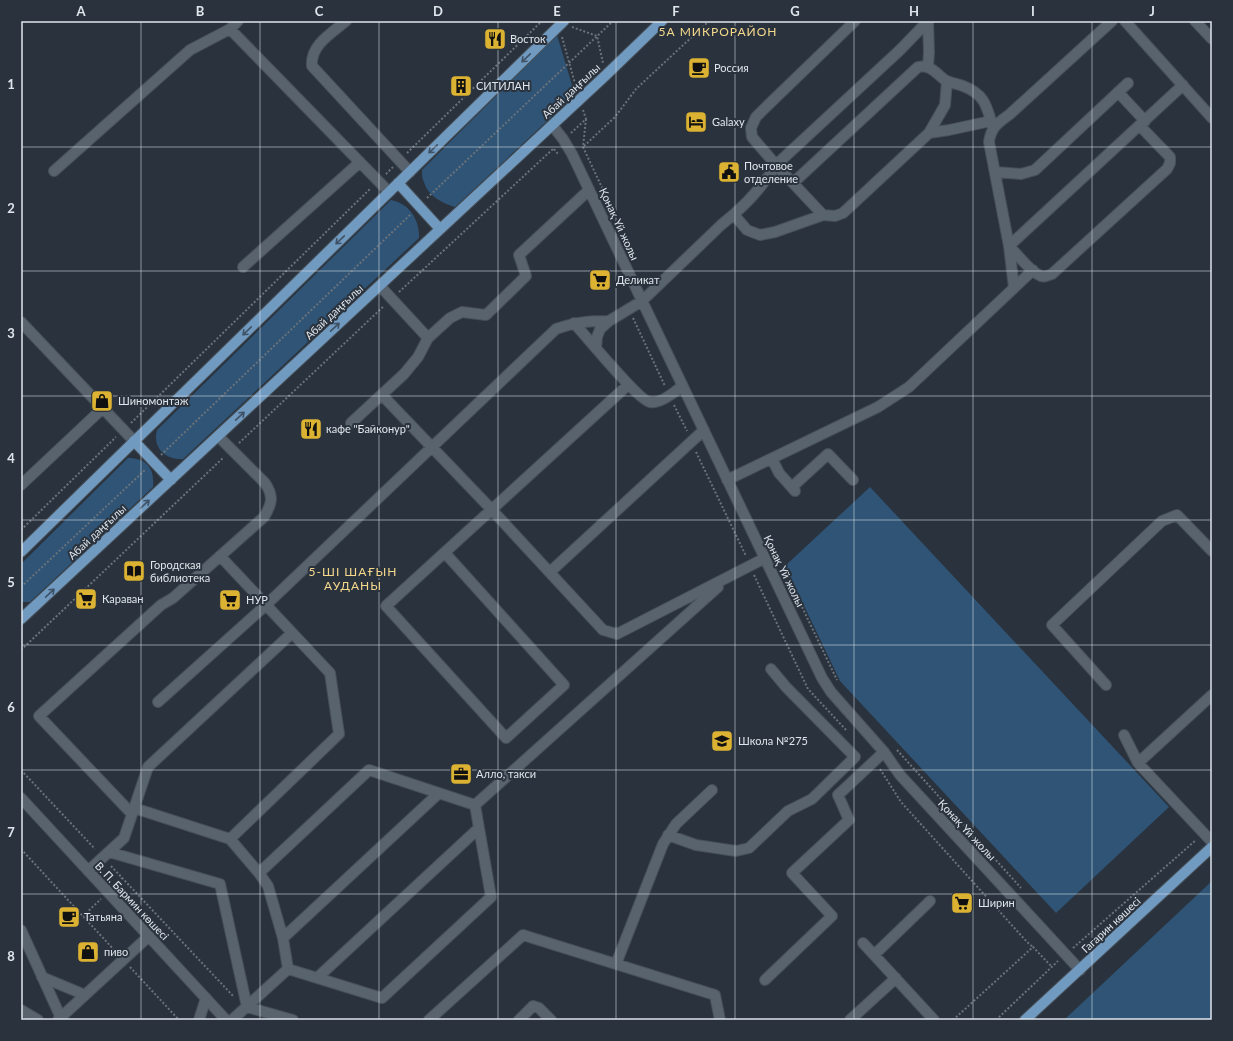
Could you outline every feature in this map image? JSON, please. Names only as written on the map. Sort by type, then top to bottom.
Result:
[{"type":"main road","name":"Абай даңғылы","points":[[21,619],[380,286],[662,21]]},
{"type":"main road","points":[[21,552],[561,24]]},
{"type":"main road","points":[[398,183],[440,229]]},
{"type":"main road","points":[[134,441],[170,480]]},
{"type":"main road","name":"Гагарин көшесі","points":[[1025,1020],[1212,848]]},
{"type":"street","points":[[54,171],[190,50],[230,29],[238,21]]},
{"type":"street","points":[[346,21],[317,46],[311,58],[312,66],[410,172]]},
{"type":"street","points":[[823,215],[752,137],[751,128],[756,118],[855,21]]},
{"type":"street","points":[[596,348],[597,337],[600,329],[628,308],[642,301],[721,225],[734,215],[766,182],[776,165],[900,50],[928,21]]},
{"type":"street","points":[[928,21],[928,67]]},
{"type":"street","points":[[929,133],[992,124],[1010,114],[1112,21]]},
{"type":"street","points":[[1125,21],[1212,118]]},
{"type":"street","points":[[1195,21],[1212,39]]},
{"type":"street","points":[[230,29],[389,192]]},
{"type":"street","points":[[793,183],[918,67],[928,67],[947,81],[975,91],[985,103],[992,124],[989,142],[996,172],[1009,246],[1014,288]]},
{"type":"street","points":[[734,215],[747,230],[760,235],[775,232],[823,215],[835,216],[843,213],[929,133],[945,105],[947,81]]},
{"type":"street","points":[[996,172],[1021,174],[1035,170],[1128,83]]},
{"type":"street","points":[[1009,246],[1183,85]]},
{"type":"street","points":[[1009,246],[1040,276],[1052,274],[1166,169],[1170,163],[1170,157],[1142,124],[1118,92]]},
{"type":"street","name":"Қонақ Үй жолы","points":[[552,125],[572,154],[822,678],[831,692],[884,752],[900,775],[1080,970]]},
{"type":"street","points":[[243,267],[360,162]]},
{"type":"street","points":[[351,423],[382,396],[404,374],[418,357],[428,338],[450,318],[462,312],[486,315],[526,276],[519,255],[589,190]]},
{"type":"street","points":[[727,480],[878,407],[909,387],[1033,270]]},
{"type":"street","points":[[380,286],[428,338]]},
{"type":"street","points":[[158,702],[266,605],[556,329],[586,321],[609,321]]},
{"type":"street","points":[[21,322],[134,441]]},
{"type":"street","points":[[574,323],[628,385],[646,401],[653,403],[670,395],[682,386]]},
{"type":"street","points":[[445,553],[564,685],[506,738],[386,606],[628,385]]},
{"type":"street","points":[[382,396],[492,510],[603,630],[617,634],[765,558]]},
{"type":"street","points":[[21,485],[103,408]]},
{"type":"street","points":[[550,572],[704,430]]},
{"type":"street","points":[[218,436],[265,483],[270,490],[270,507],[264,517],[173,598],[161,604],[39,716],[133,811],[230,839],[268,886],[283,938],[288,969]]},
{"type":"street","points":[[772,459],[779,473],[793,489],[828,454],[853,480]]},
{"type":"street","points":[[1106,685],[1052,625],[1162,521],[1177,515],[1212,551]]},
{"type":"street","points":[[220,556],[330,673],[339,734],[230,839]]},
{"type":"street","points":[[475,805],[726,579]]},
{"type":"street","points":[[88,871],[124,838],[148,767],[292,633]]},
{"type":"street","points":[[668,835],[696,845],[736,851],[749,848],[788,811],[812,799],[855,757],[786,687],[771,669]]},
{"type":"street","points":[[1138,763],[1212,695]]},
{"type":"street","points":[[1124,735],[1138,763],[1212,842]]},
{"type":"street","points":[[765,980],[832,916],[792,873],[849,820],[838,795],[884,752]]},
{"type":"street","points":[[259,873],[369,770],[475,805]]},
{"type":"street","points":[[616,964],[663,844],[676,824],[712,790]]},
{"type":"street","points":[[283,938],[439,793]]},
{"type":"street","name":"В. П. Бармин көшесі","points":[[21,798],[226,1020]]},
{"type":"street","points":[[288,969],[382,998],[491,897],[475,805]]},
{"type":"street","points":[[317,978],[479,828]]},
{"type":"street","points":[[106,854],[220,884],[246,1008]]},
{"type":"street","points":[[874,954],[930,901]]},
{"type":"street","points":[[21,930],[60,1019],[149,936]]},
{"type":"street","points":[[429,1020],[523,935],[715,995],[720,1020]]},
{"type":"street","points":[[863,943],[934,1020]]},
{"type":"street","points":[[232,1020],[288,969]]},
{"type":"street","points":[[42,977],[85,995]]},
{"type":"street","points":[[850,1020],[896,978]]},
{"type":"street","points":[[199,1020],[206,998]]},
{"type":"street","points":[[519,1020],[533,1006],[540,1008],[551,1020]]},
{"type":"street","points":[[246,1008],[293,1020]]},
{"type":"street","points":[[21,1010],[38,1020]]},
{"type":"path","points":[[21,530],[124,430],[376,178],[542,21]]},
{"type":"path","points":[[21,587],[154,462],[613,21]]},
{"type":"path","points":[[583,147],[615,117],[636,89],[709,21]]},
{"type":"path","points":[[561,24],[597,36]]},
{"type":"path","points":[[561,24],[569,62],[586,119],[583,147],[613,212]]},
{"type":"path","points":[[597,36],[606,75]]},
{"type":"path","points":[[21,650],[392,299],[586,119]]},
{"type":"path","points":[[628,308],[750,566]]},
{"type":"path","points":[[800,603],[838,680]]},
{"type":"path","points":[[893,746],[1024,892]]},
{"type":"path","points":[[874,761],[884,774],[901,802],[1021,936],[1052,967]]},
{"type":"path","points":[[21,770],[106,854],[246,1008]]},
{"type":"path","points":[[996,1020],[1066,954],[1204,833]]},
{"type":"path","points":[[21,849],[179,1020]]},
{"type":"path","points":[[1071,944],[1074,947]]},
{"type":"path","points":[[953,1020],[1033,947]]},
{"type":"shaded area","points":[[557,35],[575,95],[455,207],[432,195],[422,178],[422,170]]},
{"type":"shaded area","points":[[391,200],[403,205],[412,213],[418,225],[419,238],[183,459],[171,457],[162,452],[157,442],[157,430]]},
{"type":"shaded area","points":[[128,458],[145,462],[153,475],[153,487],[30,602],[21,602],[21,564]]},
{"type":"shaded area","points":[[870,487],[1169,807],[1056,913],[840,681],[785,566]]},
{"type":"shaded area","points":[[1212,881],[1212,1020],[1064,1020]]},
{"type":"place","name":"Восток","points":[[495,39]]},
{"type":"place","name":"Россия","points":[[699,68]]},
{"type":"place","name":"СИТИЛАН","points":[[461,86]]},
{"type":"place","name":"Galaxy","points":[[696,122]]},
{"type":"place","name":"Почтовое отделение","points":[[729,172]]},
{"type":"place","name":"Деликат","points":[[600,280]]},
{"type":"place","name":"Шиномонтаж","points":[[102,401]]},
{"type":"place","name":"кафе \"Байконур\"","points":[[311,429]]},
{"type":"place","name":"Городская библиотека","points":[[134,571]]},
{"type":"place","name":"Караван","points":[[86,599]]},
{"type":"place","name":"НУР","points":[[230,600]]},
{"type":"place","name":"Школа №275","points":[[722,741]]},
{"type":"place","name":"Алло, такси","points":[[461,774]]},
{"type":"place","name":"Ширин","points":[[962,903]]},
{"type":"place","name":"Татьяна","points":[[69,917]]},
{"type":"place","name":"пиво","points":[[88,952]]},
{"type":"district","name":"5А МИКРОРАЙОН","points":[[718,32]]},
{"type":"district","name":"5-ШІ ШАҒЫН АУДАНЫ","points":[[353,579]]}]
